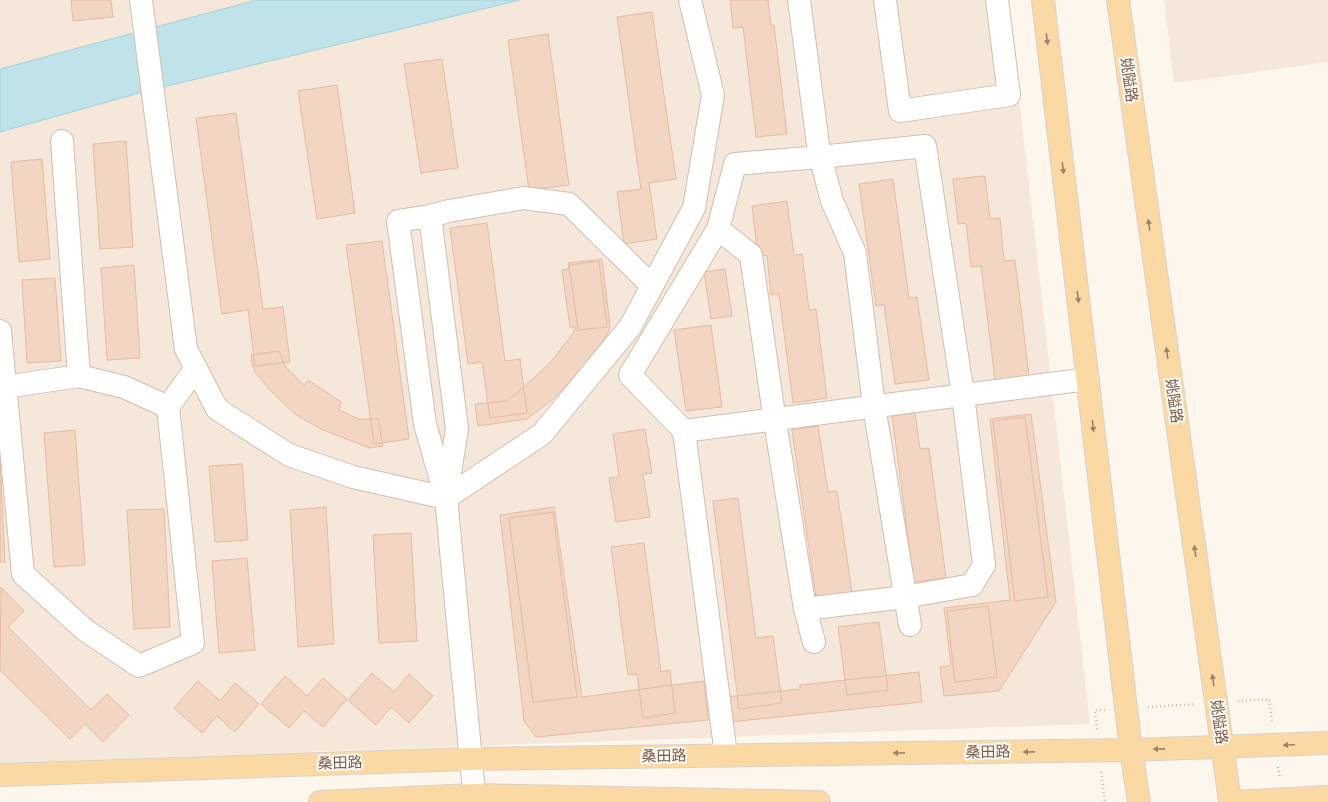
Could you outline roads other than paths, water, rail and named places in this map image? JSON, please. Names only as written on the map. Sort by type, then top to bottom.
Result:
[{"type":"main road","points":[[1043,0],[1131,750],[1139,802]]},
{"type":"main road","name":"姚隘路","points":[[1118,0],[1231,802]]},
{"type":"main road","name":"桑田路","points":[[0,775],[469,759],[1131,750],[1223,748],[1328,743]]},
{"type":"main road","points":[[1231,802],[1328,797]]},
{"type":"main road","points":[[320,802],[474,799],[819,802]]},
{"type":"lane","points":[[141,7],[186,349],[217,409],[289,455],[353,477],[446,498],[542,434],[630,328],[694,208],[713,95],[690,0]]},
{"type":"lane","points":[[799,0],[820,157],[832,201],[855,253],[874,406],[910,625]]},
{"type":"lane","points":[[885,0],[900,111],[1009,95],[997,0]]},
{"type":"lane","points":[[62,141],[80,376]]},
{"type":"lane","points":[[726,756],[684,430],[630,375],[718,229],[735,164],[925,146],[963,395],[984,565],[972,585],[905,597],[805,609]]},
{"type":"lane","points":[[474,799],[469,759],[446,498],[425,424],[398,221],[524,198],[568,204],[652,286]]},
{"type":"lane","points":[[430,216],[457,429],[446,498]]},
{"type":"lane","points":[[718,229],[752,255],[775,419],[805,609],[814,642]]},
{"type":"lane","points":[[0,331],[23,574],[85,630],[139,666],[193,643],[168,407],[196,368]]},
{"type":"lane","points":[[5,387],[80,376],[124,387],[168,407]]},
{"type":"lane","points":[[684,430],[1088,379]]},
{"type":"water","points":[[256,0],[520,0],[143,92],[0,132],[0,69]]}]
